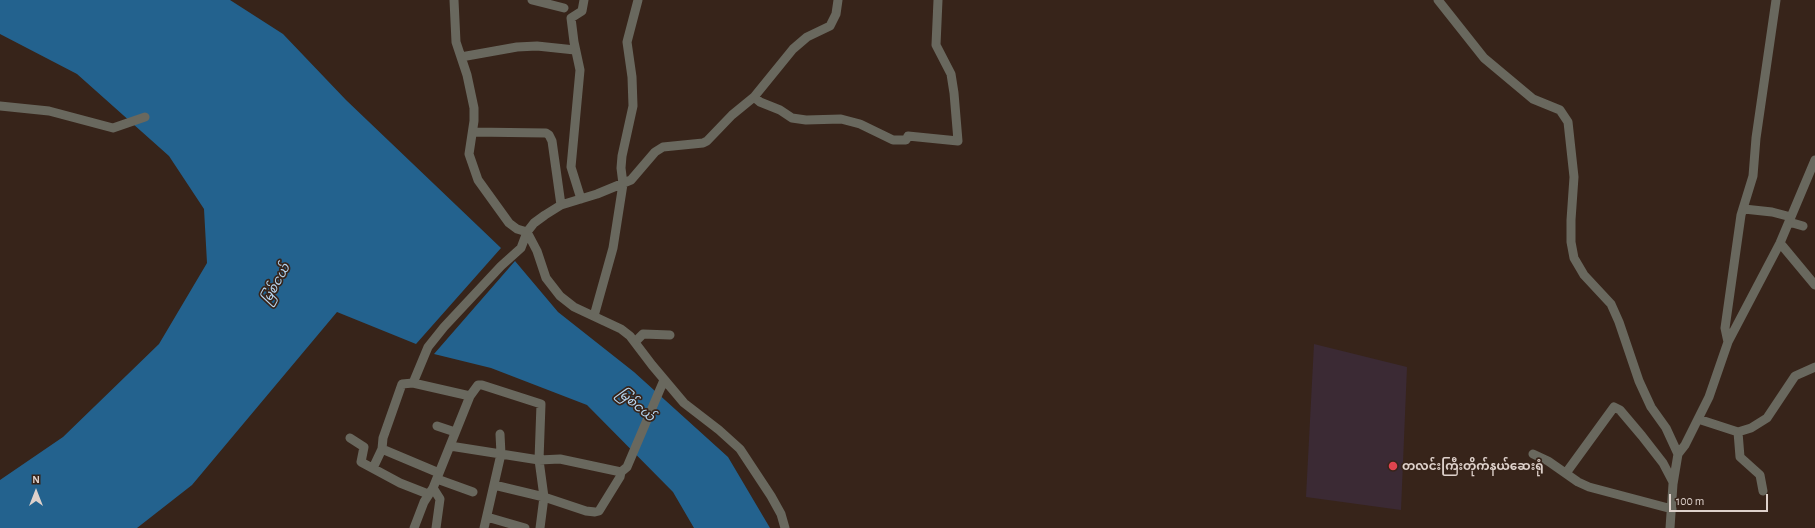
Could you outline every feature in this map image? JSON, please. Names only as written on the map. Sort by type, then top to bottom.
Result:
[{"type":"street","points":[[454,0],[454,32],[472,95],[474,121],[469,154],[478,180],[509,222],[517,229],[527,232],[537,252],[546,278],[560,296],[574,307],[621,329],[630,336],[684,403],[719,430],[740,449],[771,496],[781,514],[785,528]]},
{"type":"street","points":[[532,0],[564,8]]},
{"type":"street","points":[[558,0],[571,18],[580,70],[572,167],[581,199]]},
{"type":"street","points":[[571,18],[582,11],[584,0]]},
{"type":"street","points":[[594,316],[613,248],[623,184],[621,168],[622,156],[633,106],[632,77],[627,42],[638,0]]},
{"type":"street","points":[[413,383],[428,347],[444,327],[521,248],[527,232],[534,223],[561,205],[631,180],[655,152],[662,147],[703,143],[707,141],[732,115],[754,97],[793,49],[807,37],[830,26],[836,14],[838,0]]},
{"type":"street","points":[[754,97],[760,102],[780,110],[792,118],[806,120],[841,118],[860,124],[893,140],[906,140],[908,136],[958,141],[951,74],[936,45],[938,0]]},
{"type":"street","points":[[1438,0],[1484,58],[1533,99],[1556,107],[1563,113],[1568,122],[1574,177],[1571,220],[1571,242],[1574,258],[1584,275],[1610,304],[1619,322],[1639,381],[1648,400],[1666,428],[1678,454]]},
{"type":"street","points":[[1728,342],[1726,328],[1741,215],[1753,176],[1756,138],[1776,0]]},
{"type":"street","points":[[460,57],[475,53],[517,47],[537,46],[576,50]]},
{"type":"street","points":[[0,106],[49,111],[113,128],[145,117]]},
{"type":"street","points":[[473,132],[546,133],[549,135],[552,141],[561,205]]},
{"type":"street","points":[[1670,528],[1673,484],[1678,454],[1709,397],[1728,342],[1780,243],[1815,160]]},
{"type":"street","points":[[1744,209],[1772,212],[1790,219],[1802,226]]},
{"type":"street","points":[[1780,243],[1815,285]]},
{"type":"street","points":[[636,342],[643,334],[670,335]]},
{"type":"street","points":[[1698,419],[1738,432],[1757,426],[1768,418],[1795,376],[1815,367]]},
{"type":"street","points":[[494,486],[544,497],[586,511],[599,511],[624,469],[664,380]]},
{"type":"street","points":[[373,468],[382,449],[383,438],[402,384],[413,383],[470,396]]},
{"type":"street","points":[[414,528],[470,396],[478,385],[541,404],[539,460],[544,497],[540,528]]},
{"type":"street","points":[[1566,473],[1614,407],[1620,410],[1663,463],[1673,484]]},
{"type":"street","points":[[437,426],[455,432]]},
{"type":"street","points":[[1738,432],[1739,455],[1760,475],[1763,491]]},
{"type":"street","points":[[484,528],[501,454],[500,434]]},
{"type":"street","points":[[350,438],[364,447],[361,462],[400,483],[434,483],[473,492]]},
{"type":"street","points":[[450,446],[539,460],[560,458],[624,469]]},
{"type":"street","points":[[382,449],[434,483],[440,499],[436,528]]},
{"type":"street","points":[[1533,454],[1566,473],[1578,482],[1589,487],[1672,509]]},
{"type":"street","points":[[487,517],[525,528]]},
{"type":"shaded area","points":[[1314,344],[1407,367],[1401,510],[1306,497]]},
{"type":"water","name":"မြစ်ငယ်","points":[[0,0],[230,0],[283,34],[346,100],[501,248],[416,344],[337,312],[192,485],[137,528],[0,528],[0,480],[63,437],[159,344],[207,263],[204,209],[169,156],[77,74],[0,34]]},
{"type":"water","name":"မြစ်ငယ်","points":[[515,261],[558,312],[634,372],[728,457],[770,528],[694,528],[673,492],[587,405],[491,368],[434,354]]},
{"type":"place","name":"တလင်းကြီးတိုက်နယ်ဆေးရုံ","points":[[1393,466]]}]
